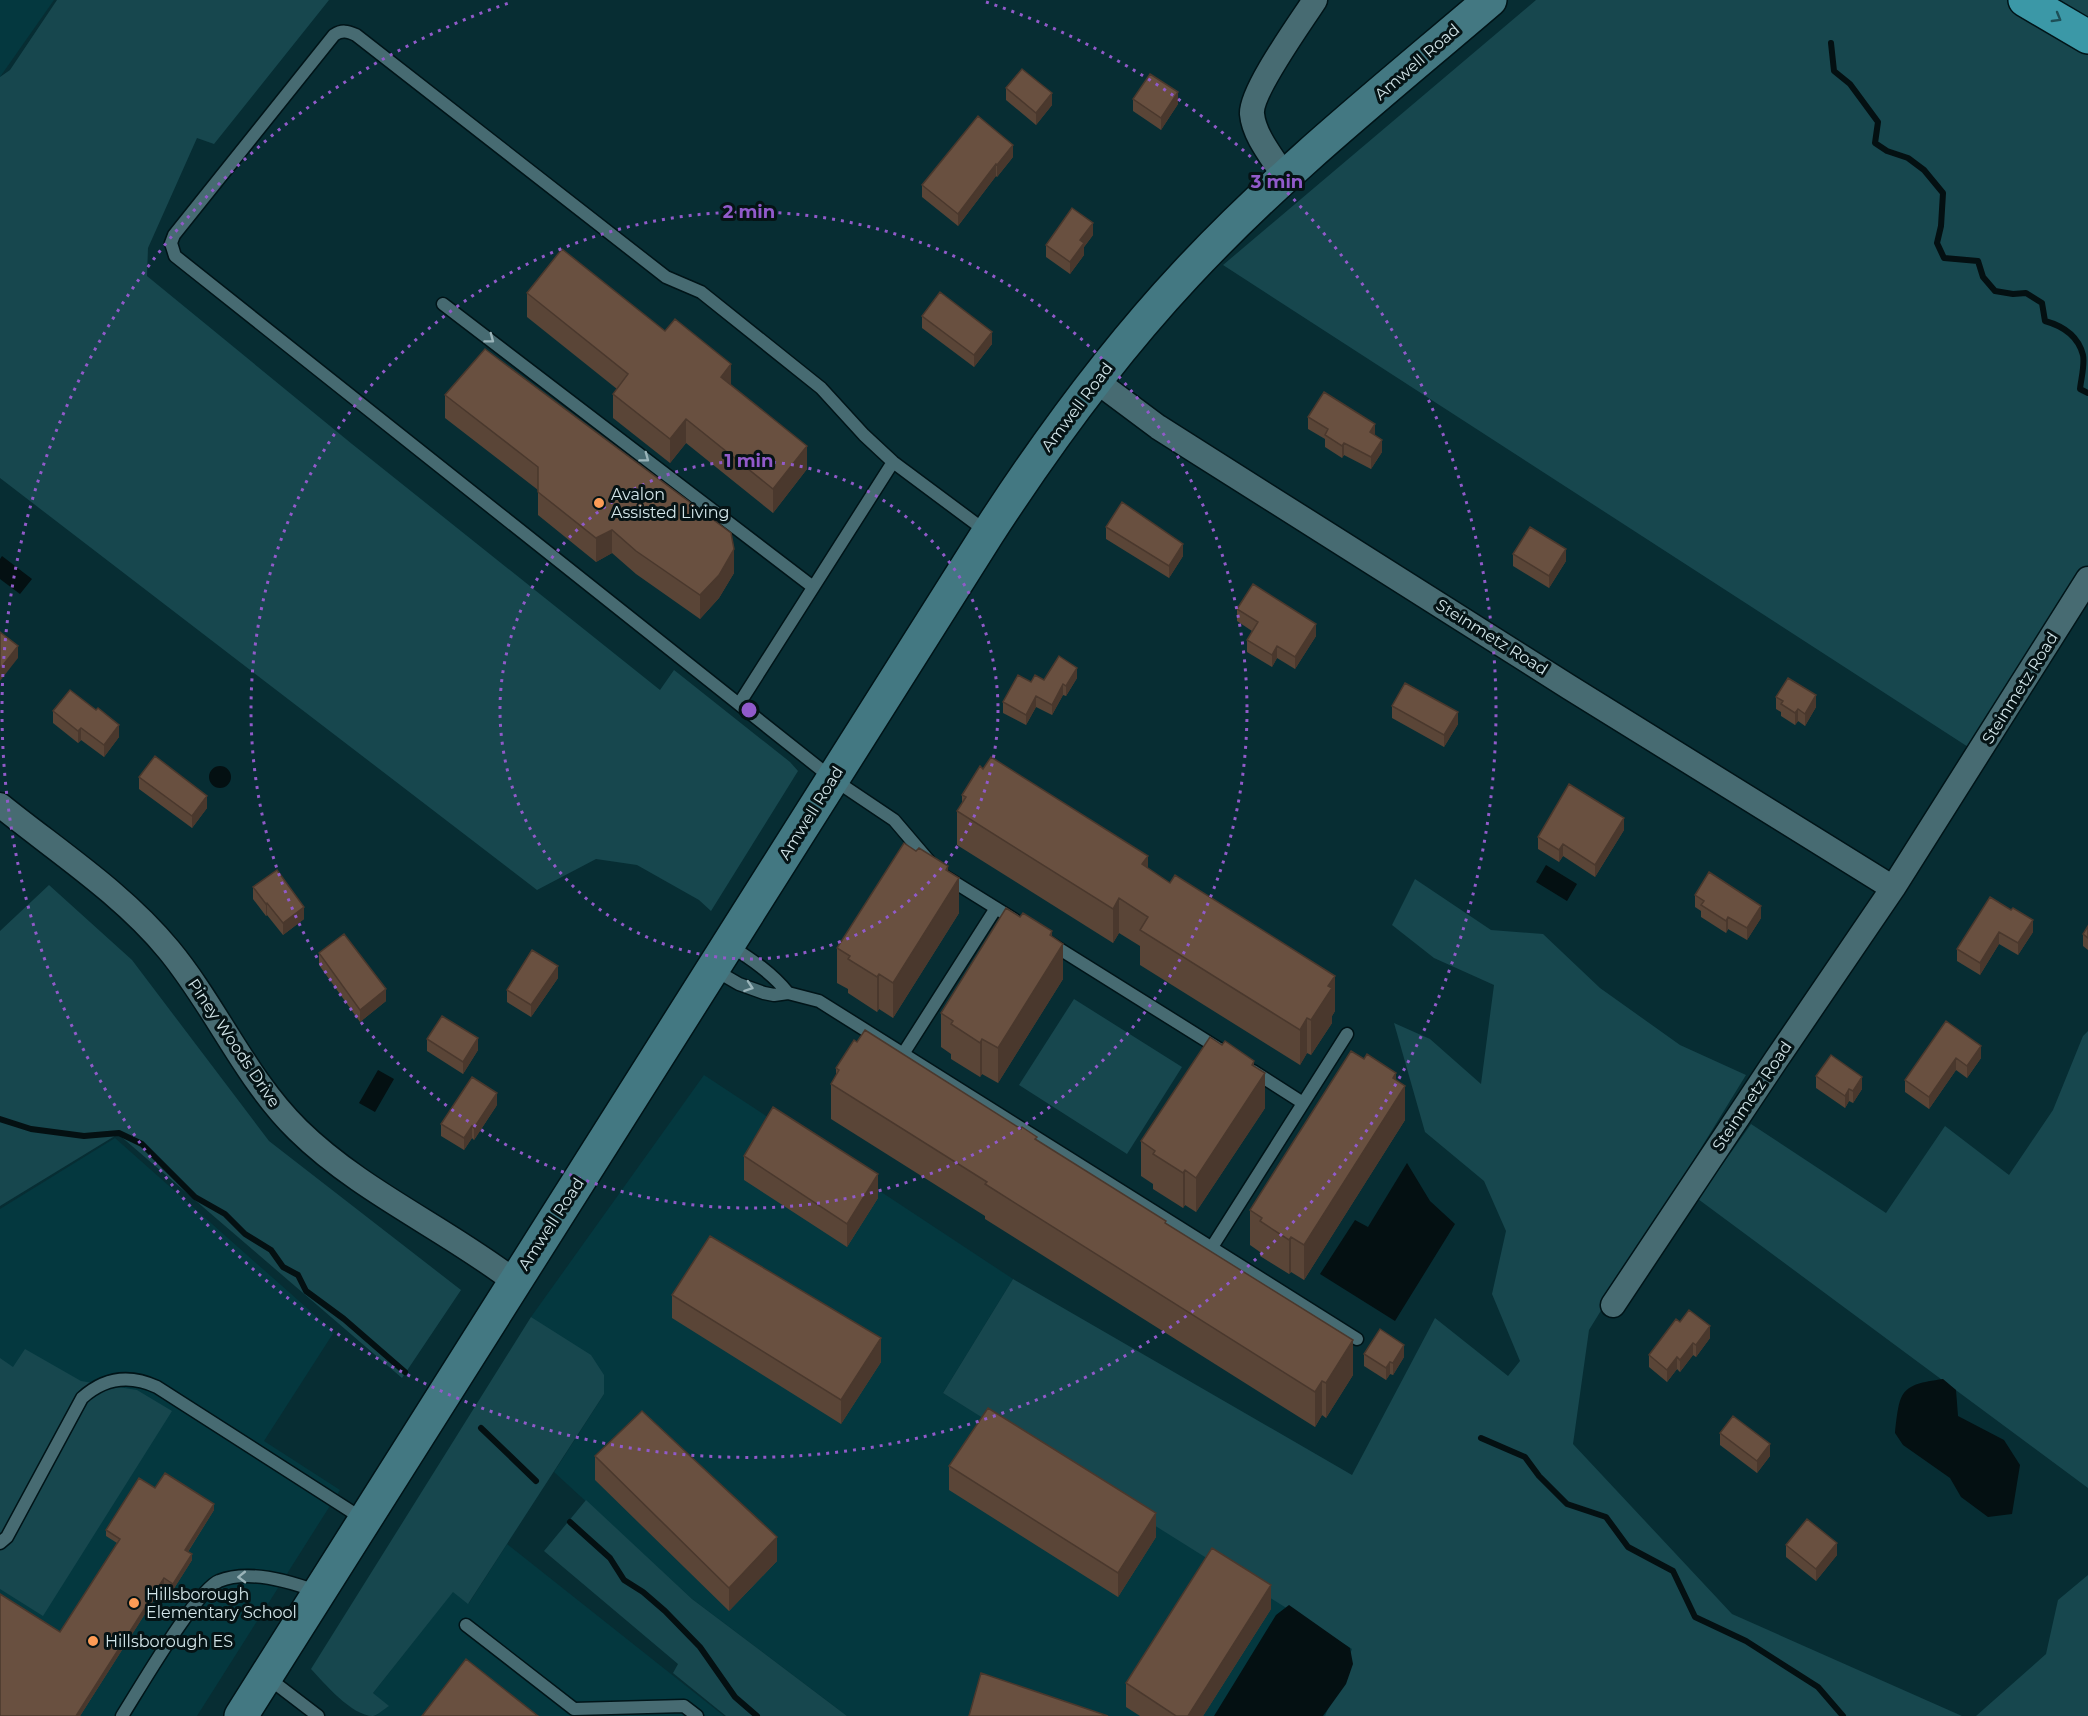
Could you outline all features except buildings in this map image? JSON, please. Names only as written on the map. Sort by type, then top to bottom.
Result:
[{"type":"highway","points":[[2025,0],[2088,37]]},
{"type":"main road","name":"Amwell Road","points":[[241,1716],[987,533],[1095,380],[1186,274],[1284,176],[1490,0]]},
{"type":"street","points":[[1284,176],[1255,127],[1252,112],[1257,93],[1315,0]]},
{"type":"street","name":"Steinmetz Road","points":[[1095,380],[1158,427],[1893,888]]},
{"type":"street","name":"Steinmetz Road","points":[[1613,1305],[1893,888],[2088,579]]},
{"type":"street","name":"Piney Woods Drive","points":[[0,805],[139,918],[168,949],[193,982],[265,1092],[314,1145],[341,1167],[485,1258],[514,1281]]},
{"type":"lane","points":[[987,533],[892,462],[821,388],[701,292],[666,277],[348,31],[334,35],[174,236],[171,250],[175,256],[833,779],[894,820],[923,856],[945,876],[1303,1103]]},
{"type":"lane","points":[[443,304],[813,587]]},
{"type":"lane","points":[[739,704],[892,462]]},
{"type":"lane","points":[[903,1054],[996,908]]},
{"type":"lane","points":[[720,957],[760,966],[788,993]]},
{"type":"lane","points":[[720,957],[739,984],[764,993],[774,995],[788,993],[819,1001],[1357,1339]]},
{"type":"lane","points":[[1212,1247],[1347,1034]]},
{"type":"lane","points":[[0,1543],[7,1537],[82,1398],[93,1388],[104,1383],[128,1378],[144,1381],[156,1387],[365,1520]]},
{"type":"lane","points":[[122,1716],[195,1602],[216,1581],[237,1576],[264,1578],[293,1582],[319,1592]]},
{"type":"lane","points":[[466,1625],[574,1709],[684,1706],[697,1716]]},
{"type":"lane","points":[[266,1676],[318,1716]]},
{"type":"shaded area","points":[[0,0],[54,0],[0,77]]},
{"type":"shaded area","points":[[57,0],[329,0],[214,144],[197,138],[148,248],[147,276],[352,444],[660,690],[674,670],[790,762],[798,771],[711,911],[699,900],[637,865],[596,859],[537,890],[0,478],[0,77],[10,70]]},
{"type":"shaded area","points":[[1536,0],[2088,0],[2088,580],[1979,754],[1223,265]]},
{"type":"shaded area","points":[[2,556],[32,579],[20,594],[0,579]]},
{"type":"shaded area","points":[[220,766],[228,769],[231,777],[228,785],[220,788],[212,785],[209,777],[212,769]]},
{"type":"shaded area","points":[[1546,865],[1577,884],[1567,901],[1536,882]]},
{"type":"shaded area","points":[[1415,879],[1491,930],[1543,934],[1600,988],[1680,1045],[1746,1075],[1589,1330],[1573,1444],[1732,1614],[1962,1716],[1325,1716],[1352,1649],[943,1393],[1013,1279],[1352,1475],[1435,1318],[1508,1376],[1520,1361],[1492,1294],[1506,1231],[1484,1181],[1425,1132],[1394,1023],[1430,1039],[1481,1084],[1494,985],[1434,958],[1392,925]]},
{"type":"shaded area","points":[[49,885],[132,960],[269,1141],[461,1290],[402,1378],[118,1134],[0,1206],[0,931]]},
{"type":"shaded area","points":[[1074,999],[1182,1067],[1127,1154],[1019,1085]]},
{"type":"shaded area","points":[[2088,1031],[2088,1488],[1698,1199],[1751,1124],[1886,1213],[1945,1126],[2009,1175],[2053,1110],[2083,1036]]},
{"type":"shaded area","points":[[378,1070],[394,1079],[375,1112],[359,1103]]},
{"type":"shaded area","points":[[704,1075],[1013,1279],[943,1393],[1265,1590],[1352,1649],[1325,1716],[847,1716],[692,1599],[554,1472],[604,1394],[531,1317]]},
{"type":"shaded area","name":"Hillsborough Elementary School","points":[[115,1138],[334,1332],[264,1441],[340,1490],[197,1716],[0,1716],[0,1209]]},
{"type":"shaded area","points":[[1407,1163],[1430,1201],[1455,1224],[1395,1321],[1320,1274],[1355,1220],[1368,1227]]},
{"type":"shaded area","points":[[531,1317],[591,1355],[604,1375],[604,1394],[468,1604],[453,1592],[373,1693],[389,1706],[373,1716],[365,1715],[339,1698],[311,1669]]},
{"type":"shaded area","points":[[25,1349],[81,1381],[137,1390],[172,1411],[43,1616],[0,1589],[0,1358],[13,1367]]},
{"type":"shaded area","points":[[1943,1379],[1956,1390],[1958,1416],[2004,1440],[2020,1465],[2012,1514],[1988,1517],[1961,1497],[1950,1478],[1903,1445],[1895,1433],[1898,1408],[1904,1392],[1918,1384]]},
{"type":"shaded area","points":[[586,1500],[692,1599],[847,1716],[726,1716],[673,1673],[678,1664],[544,1551]]},
{"type":"shaded area","points":[[507,1544],[724,1716],[375,1716],[388,1706],[373,1693],[453,1591],[469,1603]]},
{"type":"shaded area","points":[[2088,1575],[2088,1716],[1976,1716],[2046,1654],[2058,1600]]},
{"type":"shaded area","points":[[1289,1605],[1350,1648],[1353,1664],[1346,1684],[1323,1716],[1214,1716],[1276,1615]]},
{"type":"waterway","points":[[1831,43],[1834,71],[1850,84],[1878,122],[1875,143],[1887,151],[1908,158],[1924,170],[1943,193],[1941,226],[1937,243],[1944,258],[1978,261],[1983,277],[1995,291],[2013,294],[2026,293],[2042,303],[2045,321],[2069,332],[2081,348],[2084,363],[2080,389],[2088,393]]},
{"type":"waterway","points":[[0,1119],[31,1129],[84,1136],[119,1133],[142,1144],[195,1197],[225,1214],[245,1234],[271,1250],[283,1267],[298,1275],[306,1291],[344,1319],[405,1372]]},
{"type":"waterway","points":[[481,1428],[536,1481]]},
{"type":"waterway","points":[[1481,1438],[1525,1457],[1539,1476],[1567,1504],[1606,1517],[1628,1547],[1673,1571],[1695,1617],[1746,1641],[1818,1687],[1843,1716]]},
{"type":"waterway","points":[[570,1522],[610,1558],[624,1580],[643,1592],[665,1611],[700,1647],[735,1697],[757,1716]]},
{"type":"place","name":"Avalon Assisted Living","points":[[599,503]]},
{"type":"place","name":"Hillsborough Elementary School","points":[[134,1603]]},
{"type":"place","name":"Hillsborough ES","points":[[93,1641]]}]
